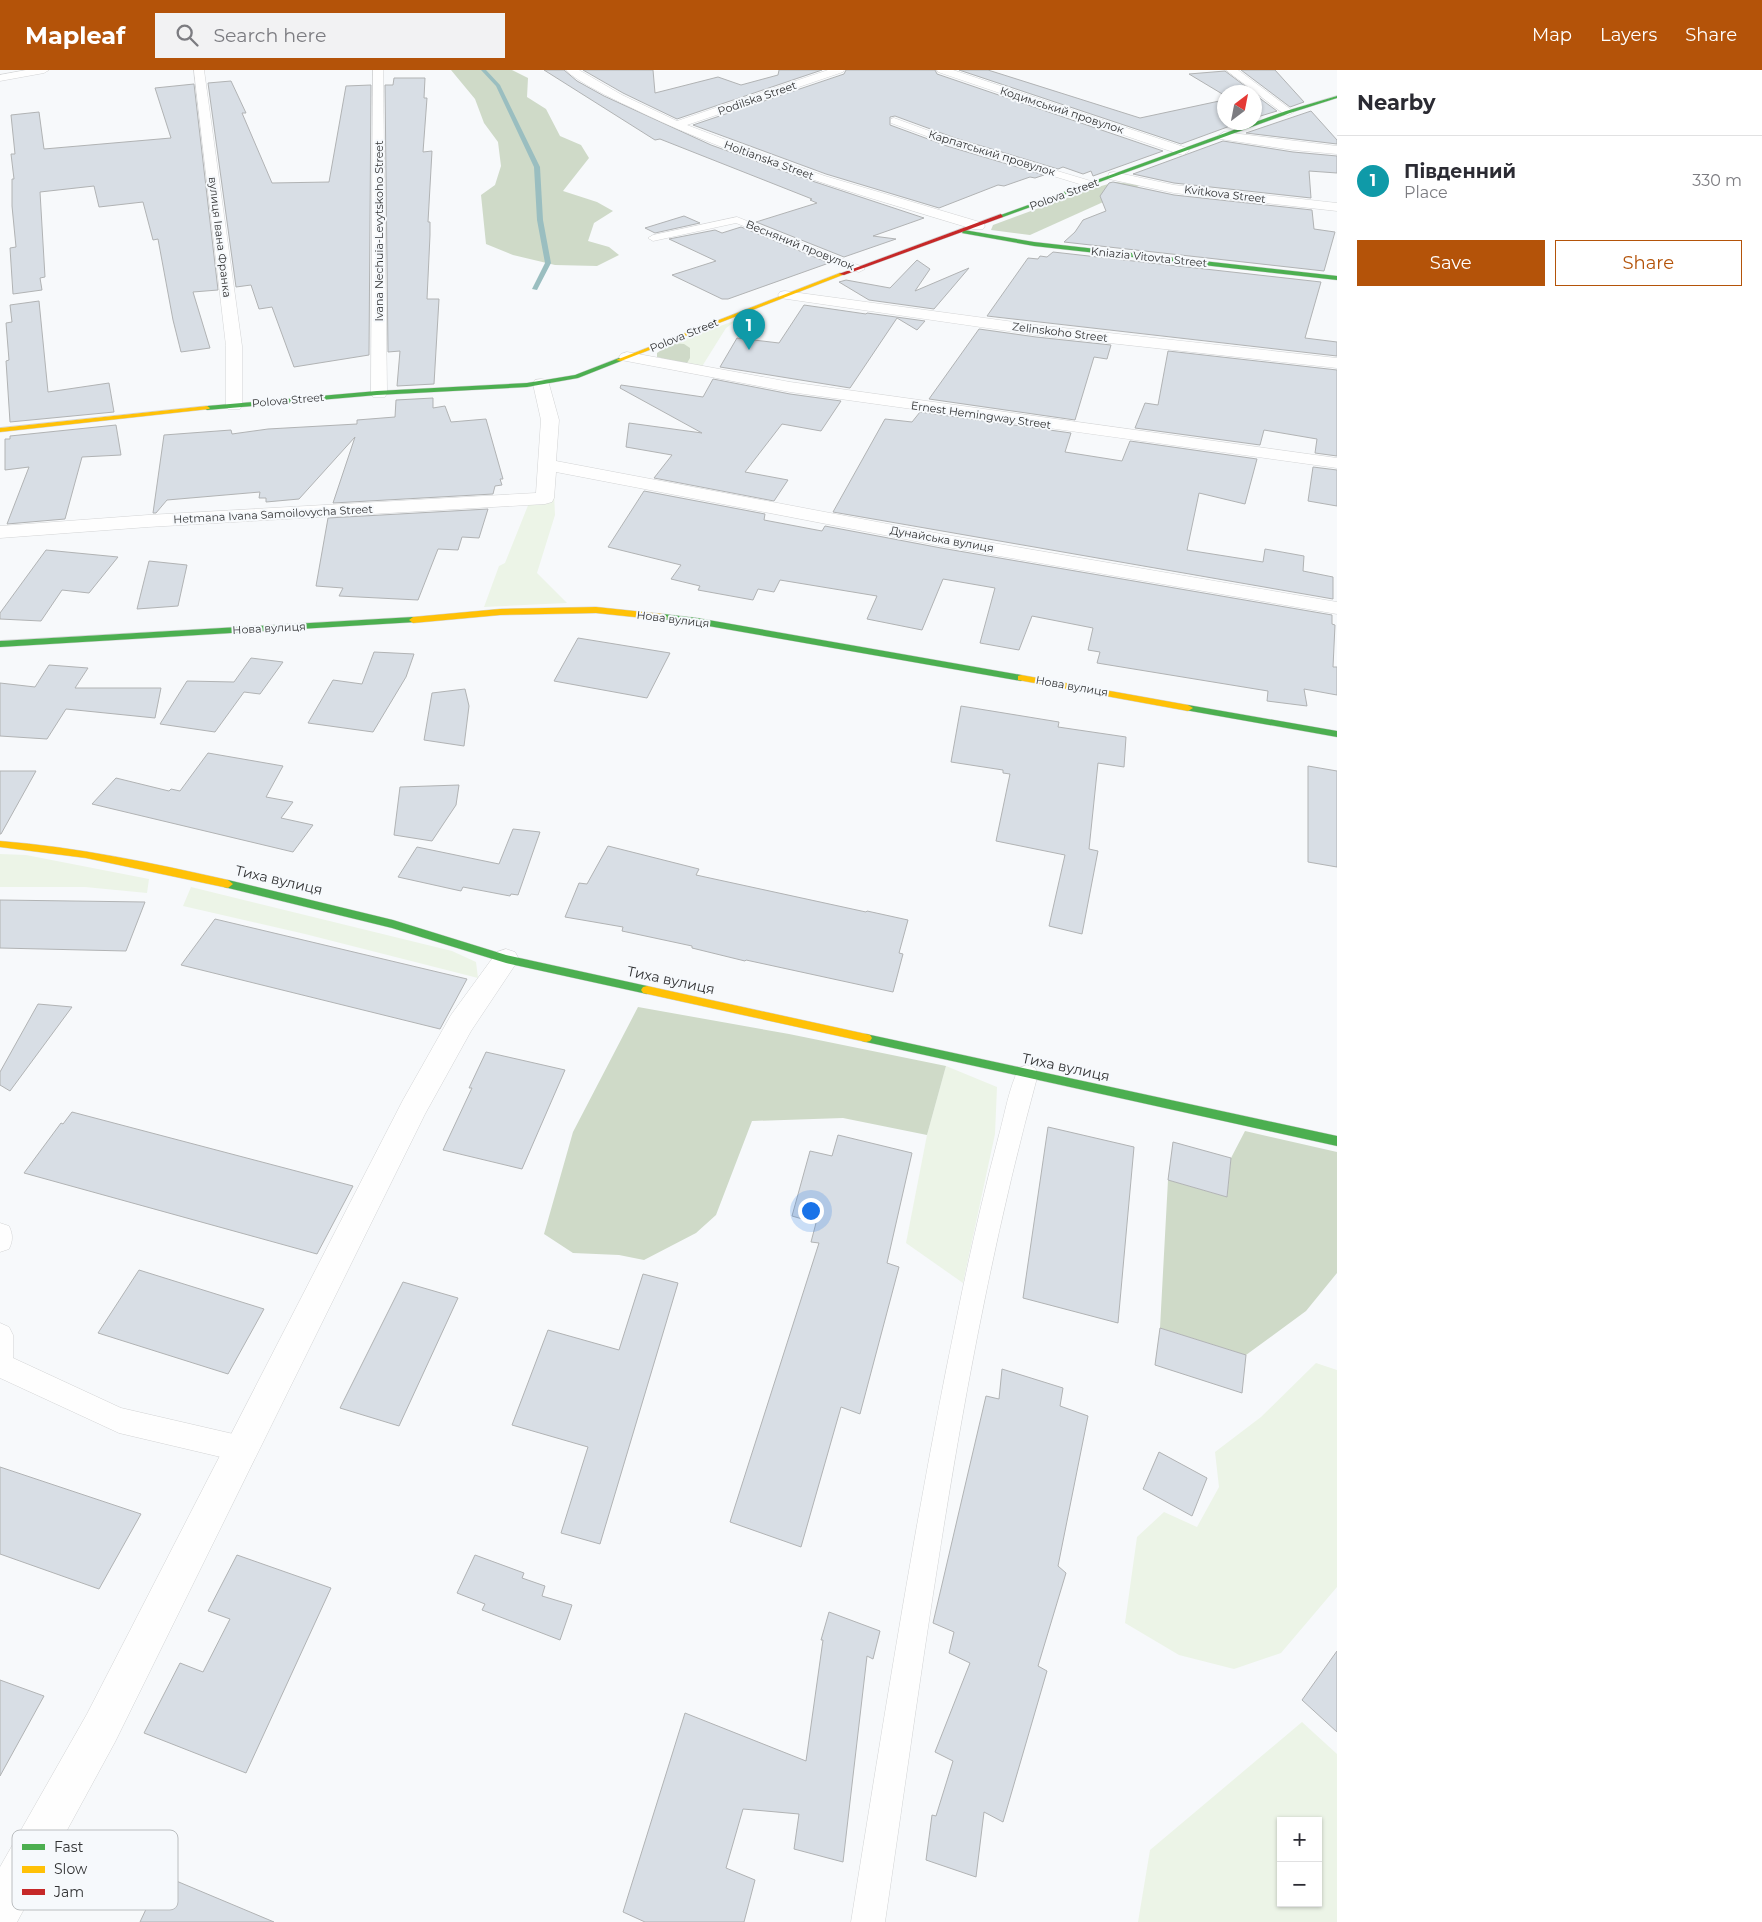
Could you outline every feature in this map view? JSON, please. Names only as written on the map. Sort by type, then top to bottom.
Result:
[{"type":"street","points":[[0,78],[44,70]]},
{"type":"street","name":"вулиця Івана Франка","points":[[199,70],[234,346],[234,405]]},
{"type":"street","name":"Ivana Nechuia-Levytskoho Street","points":[[378,70],[379,393]]},
{"type":"street","name":"Holtianska Street","points":[[571,70],[590,82],[675,125],[734,148],[826,180],[978,226]]},
{"type":"street","name":"Podilska Street","points":[[675,125],[839,70]]},
{"type":"street","name":"Кодимський провулок","points":[[942,70],[1183,150]]},
{"type":"street","points":[[1231,70],[1288,112]]},
{"type":"street","name":"Polova Street","points":[[0,430],[234,405],[379,393],[541,384],[576,377],[785,295],[963,232],[1288,112],[1337,96]]},
{"type":"street","points":[[1224,136],[1275,144],[1337,150]]},
{"type":"street","name":"Kvitkova Street","points":[[1114,176],[1174,189],[1337,207]]},
{"type":"street","name":"Kniazia Vitovta Street","points":[[963,232],[1034,244],[1337,278]]},
{"type":"street","name":"Zelinskoho Street","points":[[785,295],[1036,330],[1337,362]]},
{"type":"street","name":"Ernest Hemingway Street","points":[[627,358],[790,387],[1337,464]]},
{"type":"street","points":[[541,384],[550,420],[548,465]]},
{"type":"street","name":"Hetmana Ivana Samoilovycha Street","points":[[0,532],[158,520],[545,498],[548,465]]},
{"type":"street","name":"Дунайська вулиця","points":[[548,465],[950,541],[1337,608]]},
{"type":"street","name":"Нова вулиця","points":[[0,644],[435,618],[500,612],[596,610],[697,621],[1337,734]]},
{"type":"street","name":"Тиха вулиця","points":[[0,844],[98,856],[285,896],[440,936],[506,959],[1337,1141]]},
{"type":"street","points":[[45,1830],[102,1728],[413,1108],[461,1023],[506,959]]},
{"type":"street","points":[[0,1910],[12,1889]]},
{"type":"lane","name":"Карпатський провулок","points":[[894,120],[952,142],[1090,184]]},
{"type":"lane","name":"Весняний провулок","points":[[653,238],[737,220],[859,269]]},
{"type":"lane","points":[[868,1922],[932,1511],[991,1218],[1027,1074]]},
{"type":"lane","points":[[0,1234],[0,1241]]},
{"type":"lane","points":[[0,1335],[0,1365],[119,1420],[242,1449]]},
{"type":"shaded area","points":[[737,320],[726,328],[701,368],[681,363],[672,343]]},
{"type":"shaded area","points":[[554,493],[555,515],[537,573],[567,603],[484,607],[499,566],[505,563],[529,503]]},
{"type":"shaded area","points":[[0,854],[26,855],[149,879],[147,893],[85,887],[0,887]]},
{"type":"shaded area","points":[[191,887],[452,951],[476,962],[478,978],[305,934],[183,906]]},
{"type":"shaded area","points":[[946,1066],[997,1087],[995,1134],[963,1283],[906,1243],[927,1135]]},
{"type":"shaded area","points":[[1316,1363],[1337,1370],[1337,1587],[1281,1653],[1234,1669],[1179,1655],[1125,1623],[1137,1537],[1164,1512],[1197,1527],[1219,1487],[1215,1452],[1261,1417]]},
{"type":"shaded area","points":[[1302,1722],[1337,1754],[1337,1922],[1138,1922],[1150,1850]]},
{"type":"green space","points":[[451,70],[512,70],[528,78],[527,97],[546,109],[560,136],[581,145],[589,158],[563,191],[597,202],[613,211],[594,223],[588,241],[609,247],[619,255],[597,266],[555,265],[513,255],[486,244],[481,195],[495,185],[501,166],[498,142],[484,123],[475,99]]},
{"type":"green space","points":[[1115,182],[1141,185],[1030,235],[991,230],[993,225]]},
{"type":"green space","points":[[672,343],[684,344],[690,348],[690,358],[687,363],[657,357],[657,353]]},
{"type":"green space","points":[[638,1007],[789,1034],[946,1066],[927,1135],[843,1118],[752,1121],[716,1215],[696,1233],[644,1260],[619,1255],[573,1253],[544,1234],[573,1132]]},
{"type":"green space","points":[[1245,1131],[1337,1152],[1337,1273],[1306,1311],[1246,1355],[1160,1328],[1168,1180],[1227,1197],[1231,1158]]},
{"type":"building","points":[[544,70],[564,70],[577,81],[604,96],[711,145],[924,218],[873,236],[896,239],[844,257],[756,222],[817,203],[810,200],[812,199],[660,139],[655,140]]},
{"type":"building","points":[[583,70],[653,70],[655,93],[718,77],[741,85],[778,75],[779,70],[822,70],[677,119],[623,93]]},
{"type":"building","points":[[846,70],[935,70],[937,74],[1163,151],[1093,176],[1091,171],[1083,174],[1063,167],[1058,169],[955,138],[895,116],[890,117],[890,125],[947,146],[1044,175],[1035,178],[1030,177],[1004,186],[998,185],[939,208],[826,174],[693,125],[844,74]]},
{"type":"building","points":[[959,70],[988,70],[1140,118],[1217,102],[1217,130],[1219,130],[1181,144]]},
{"type":"building","points":[[1241,70],[1275,70],[1304,102],[1290,107]]},
{"type":"building","points":[[1225,71],[1244,85],[1217,85],[1217,91],[1189,74]]},
{"type":"building","points":[[394,78],[425,78],[424,98],[427,98],[423,152],[432,151],[428,222],[430,222],[430,235],[427,299],[439,299],[434,384],[397,386],[400,351],[388,352],[385,85],[393,85]]},
{"type":"building","points":[[231,81],[246,113],[242,113],[272,183],[329,182],[346,86],[371,85],[369,355],[294,367],[272,307],[259,309],[251,285],[236,287],[208,83]]},
{"type":"building","points":[[194,84],[218,290],[193,292],[210,348],[181,352],[158,239],[153,240],[143,202],[99,207],[94,186],[40,192],[45,277],[40,278],[42,290],[13,294],[10,248],[16,247],[12,206],[12,179],[14,179],[11,154],[15,154],[11,115],[39,112],[44,149],[171,138],[155,88]]},
{"type":"building","points":[[1262,100],[1277,111],[1262,116]]},
{"type":"building","points":[[1311,111],[1337,140],[1337,144],[1246,133],[1262,130],[1262,128]]},
{"type":"building","points":[[1223,141],[1293,152],[1337,156],[1337,173],[1309,171],[1311,198],[1174,183],[1133,174]]},
{"type":"building","points":[[1113,182],[1174,195],[1312,210],[1314,229],[1335,232],[1324,271],[1064,242],[1075,232],[1083,220],[1106,211],[1100,196],[1109,183]]},
{"type":"building","points":[[684,216],[700,223],[655,233],[645,228]]},
{"type":"building","points":[[741,227],[829,263],[728,299],[722,299],[672,275],[716,261],[669,239],[715,230],[722,233]]},
{"type":"building","points":[[1053,252],[1321,282],[1305,338],[1337,342],[1337,356],[987,316],[1028,258],[1038,259],[1040,256],[1047,257]]},
{"type":"building","points":[[917,260],[930,269],[915,291],[969,268],[934,309],[869,300],[839,282],[846,280],[890,288]]},
{"type":"building","points":[[39,301],[48,392],[109,383],[114,412],[10,422],[6,361],[9,360],[6,323],[12,322],[10,305]]},
{"type":"building","points":[[804,305],[925,321],[917,330],[897,318],[850,388],[720,367],[737,338],[779,343]]},
{"type":"building","points":[[979,329],[1111,345],[1107,359],[1094,357],[1075,420],[929,399]]},
{"type":"building","points":[[1168,351],[1337,370],[1337,456],[1315,453],[1317,439],[1264,430],[1260,445],[1135,428],[1145,403],[1158,405]]},
{"type":"building","points":[[713,379],[790,394],[841,401],[821,431],[782,424],[745,472],[788,480],[774,501],[654,478],[672,455],[626,447],[629,423],[702,433],[620,388],[621,385],[703,397]]},
{"type":"building","points":[[433,398],[433,408],[445,406],[451,422],[486,419],[503,479],[500,479],[502,485],[495,486],[493,494],[333,503],[355,437],[299,499],[266,502],[266,498],[259,498],[260,492],[167,500],[156,513],[153,513],[164,435],[231,430],[232,434],[268,429],[357,424],[357,420],[395,417],[396,400]]},
{"type":"building","points":[[920,412],[1071,433],[1065,452],[1122,461],[1130,441],[1257,459],[1245,504],[1199,493],[1187,550],[1263,562],[1265,549],[1304,556],[1303,571],[1333,577],[1333,599],[833,512],[885,419],[912,422]]},
{"type":"building","points":[[116,425],[121,455],[82,457],[65,519],[7,524],[29,467],[5,470],[5,439],[10,439],[10,436]]},
{"type":"building","points":[[1313,467],[1337,470],[1337,506],[1308,501]]},
{"type":"building","points":[[644,491],[765,514],[764,520],[822,531],[825,526],[941,548],[1332,615],[1332,624],[1335,625],[1333,667],[1337,667],[1337,695],[1304,689],[1307,706],[1267,701],[1268,691],[1097,663],[1100,652],[1088,650],[1093,628],[1032,616],[1019,650],[980,643],[995,588],[943,579],[922,630],[867,619],[877,596],[780,580],[774,592],[758,589],[753,600],[698,590],[700,586],[671,579],[681,565],[608,547]]},
{"type":"building","points":[[488,509],[479,538],[462,537],[458,550],[438,549],[418,600],[339,596],[343,588],[316,586],[328,518]]},
{"type":"building","points":[[46,550],[118,557],[89,593],[62,590],[41,621],[0,619],[0,613]]},
{"type":"building","points":[[149,561],[187,565],[178,606],[137,609]]},
{"type":"building","points":[[578,638],[670,653],[647,698],[554,681]]},
{"type":"building","points":[[374,652],[414,654],[406,677],[373,732],[308,723],[333,680],[362,684]]},
{"type":"building","points":[[251,658],[283,662],[260,694],[244,692],[215,732],[160,724],[187,681],[234,682]]},
{"type":"building","points":[[49,665],[88,668],[75,688],[161,688],[155,718],[66,709],[47,739],[0,736],[0,683],[35,687]]},
{"type":"building","points":[[465,689],[469,706],[464,746],[424,740],[432,693]]},
{"type":"building","points":[[961,706],[1059,722],[1058,727],[1126,737],[1124,767],[1098,763],[1089,849],[1098,851],[1082,934],[1049,926],[1065,855],[996,841],[1010,774],[1003,773],[1003,770],[951,762]]},
{"type":"building","points":[[208,753],[283,766],[266,797],[293,802],[281,818],[313,825],[293,852],[92,804],[116,778],[169,791],[171,789],[180,791]]},
{"type":"building","points":[[1308,766],[1337,771],[1337,867],[1308,862]]},
{"type":"building","points":[[0,771],[36,771],[1,834],[0,834]]},
{"type":"building","points":[[459,785],[456,805],[432,841],[394,835],[400,787]]},
{"type":"building","points":[[513,829],[540,832],[518,895],[511,894],[510,896],[463,887],[461,891],[398,877],[417,847],[499,864]]},
{"type":"building","points":[[608,846],[699,869],[696,875],[908,920],[899,953],[903,954],[893,992],[745,961],[692,948],[692,946],[622,931],[623,927],[565,917],[579,883],[587,884]]},
{"type":"building","points":[[0,900],[145,902],[126,951],[0,948]]},
{"type":"building","points":[[215,919],[467,979],[440,1029],[181,965]]},
{"type":"building","points":[[38,1004],[72,1007],[10,1091],[0,1085],[0,1072]]},
{"type":"building","points":[[486,1052],[565,1070],[522,1169],[443,1150],[472,1088],[469,1088]]},
{"type":"building","points":[[72,1112],[353,1186],[317,1254],[24,1173],[61,1123],[63,1124]]},
{"type":"building","points":[[1048,1127],[1134,1147],[1118,1323],[1023,1298]]},
{"type":"building","points":[[838,1135],[912,1153],[887,1263],[899,1267],[860,1414],[841,1407],[801,1547],[730,1522],[819,1243],[811,1242],[816,1223],[792,1216],[810,1151],[832,1156]]},
{"type":"building","points":[[1173,1142],[1231,1158],[1227,1197],[1168,1180]]},
{"type":"building","points":[[139,1270],[264,1309],[228,1374],[98,1333]]},
{"type":"building","points":[[643,1274],[678,1283],[600,1544],[561,1533],[588,1447],[512,1425],[548,1330],[619,1350]]},
{"type":"building","points":[[403,1282],[458,1298],[399,1426],[340,1408]]},
{"type":"building","points":[[1160,1328],[1246,1355],[1242,1393],[1155,1365]]},
{"type":"building","points":[[1002,1369],[1063,1388],[1060,1406],[1088,1416],[1058,1566],[1066,1573],[1038,1666],[1047,1671],[1003,1822],[984,1812],[976,1877],[926,1860],[932,1815],[936,1816],[953,1761],[935,1752],[970,1663],[949,1653],[954,1632],[933,1623],[986,1396],[999,1399]]},
{"type":"building","points":[[1159,1452],[1207,1478],[1192,1516],[1143,1489]]},
{"type":"building","points":[[0,1467],[141,1514],[99,1589],[0,1554]]},
{"type":"building","points":[[237,1555],[331,1588],[246,1773],[144,1733],[180,1663],[203,1672],[230,1619],[208,1611]]},
{"type":"building","points":[[475,1555],[524,1573],[522,1578],[545,1586],[542,1596],[572,1605],[560,1640],[482,1610],[485,1604],[457,1593]]},
{"type":"building","points":[[829,1612],[880,1631],[873,1659],[867,1656],[843,1862],[794,1849],[799,1814],[743,1809],[726,1868],[755,1880],[744,1922],[645,1922],[623,1912],[685,1713],[806,1761],[823,1640],[821,1640]]},
{"type":"building","points":[[1337,1651],[1337,1732],[1302,1700]]},
{"type":"building","points":[[0,1680],[44,1696],[0,1776]]},
{"type":"building","points":[[178,1882],[274,1922],[140,1922],[146,1910],[178,1910]]},
{"type":"waterway","points":[[483,70],[498,85],[537,167],[540,220],[548,263],[535,289]]},
{"type":"traffic: fast","points":[[1001,216],[1288,112],[1337,97]]},
{"type":"traffic: fast","points":[[964,232],[1034,244],[1337,278]]},
{"type":"traffic: fast","points":[[207,408],[377,393],[527,385],[576,377],[619,360]]},
{"type":"traffic: fast","points":[[663,617],[697,621],[1021,678]]},
{"type":"traffic: fast","points":[[0,644],[413,620]]},
{"type":"traffic: fast","points":[[1188,708],[1337,734]]},
{"type":"traffic: fast","points":[[228,884],[393,924],[506,959],[647,990]]},
{"type":"traffic: fast","points":[[866,1038],[1337,1141]]},
{"type":"traffic: slow","points":[[619,360],[842,274]]},
{"type":"traffic: slow","points":[[0,430],[207,408]]},
{"type":"traffic: slow","points":[[413,620],[500,612],[596,610],[663,617]]},
{"type":"traffic: slow","points":[[1021,678],[1188,708]]},
{"type":"traffic: slow","points":[[0,844],[86,854],[228,884]]},
{"type":"traffic: slow","points":[[647,990],[866,1038]]},
{"type":"traffic: jam","points":[[842,274],[1001,216]]},
{"type":"place","name":"Південний","points":[[749,350]]}]
